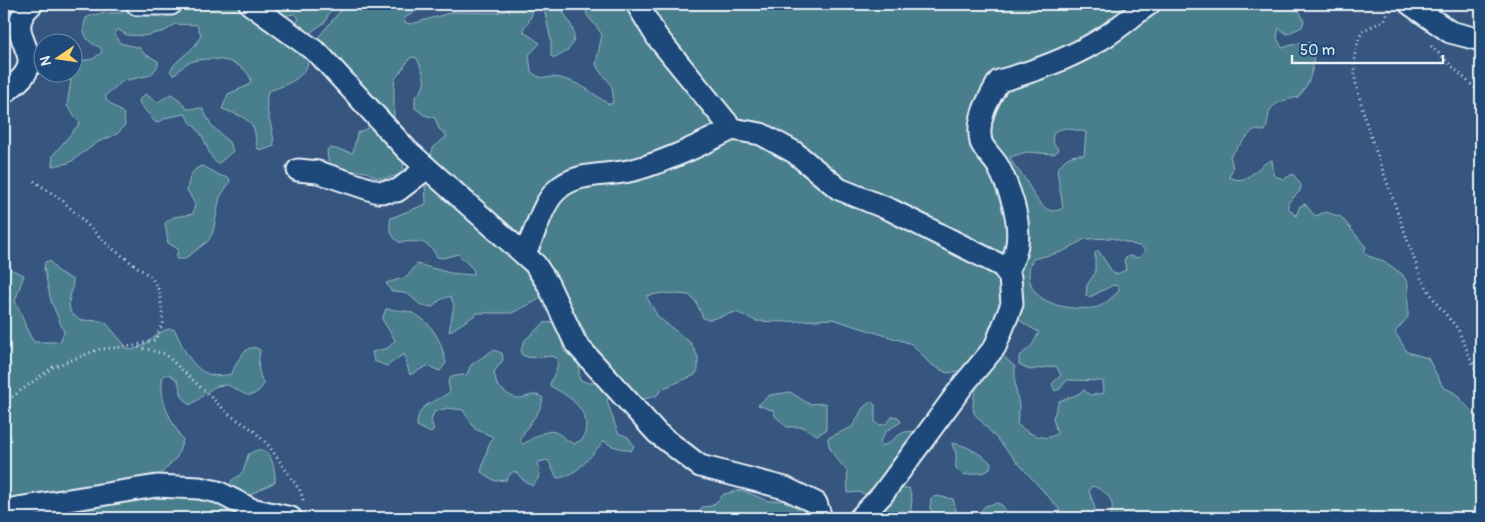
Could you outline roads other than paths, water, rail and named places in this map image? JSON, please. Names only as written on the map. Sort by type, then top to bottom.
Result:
[{"type":"street","points":[[4,93],[25,74],[29,64],[27,50],[20,38],[18,27],[21,16],[32,4]]},
{"type":"street","points":[[137,4],[171,4]]},
{"type":"street","points":[[250,4],[319,54],[407,150],[535,264],[548,284],[576,344],[657,433],[700,466],[785,488],[816,503],[821,518]]},
{"type":"street","points":[[637,4],[656,37],[732,129]]},
{"type":"street","points":[[1002,266],[1011,264],[1018,251],[1016,213],[998,166],[981,143],[982,109],[1000,81],[1028,74],[1074,54],[1106,36],[1149,4]]},
{"type":"street","points":[[1401,5],[1450,32],[1481,40]]},
{"type":"street","points":[[524,254],[556,190],[575,178],[636,170],[693,149],[732,129],[761,134],[794,152],[839,189],[891,210],[1002,266],[1010,277],[1012,304],[996,347],[964,384],[882,495],[860,518]]},
{"type":"street","points":[[298,170],[318,172],[378,192],[397,191],[418,175],[425,166]]},
{"type":"street","points":[[11,509],[157,486],[199,488],[218,492],[252,509],[290,518]]}]
